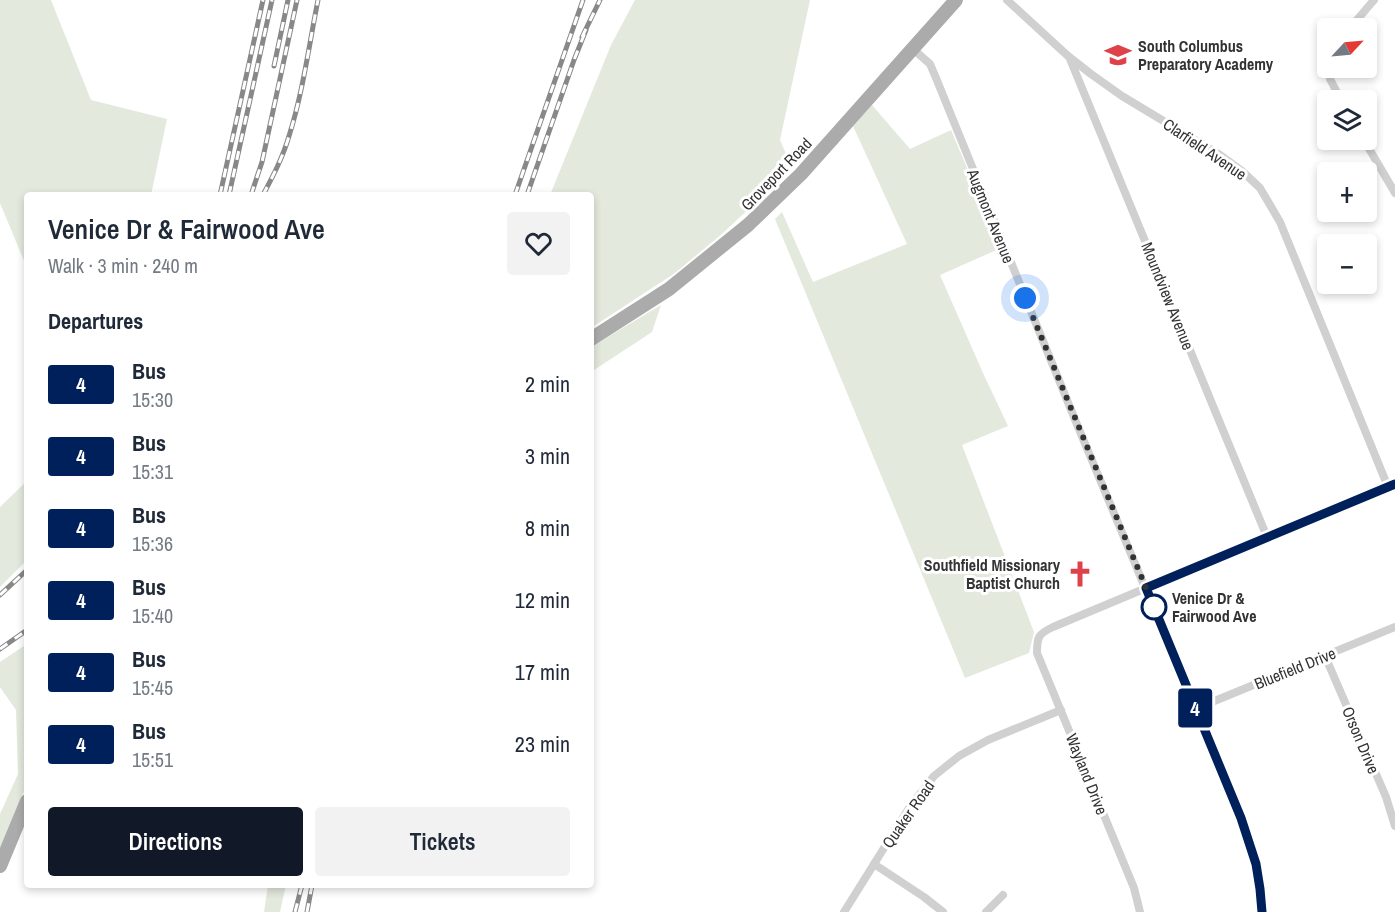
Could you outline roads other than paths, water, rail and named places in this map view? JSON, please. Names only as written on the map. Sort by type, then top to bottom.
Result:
[{"type":"main road","name":"Groveport Road","points":[[594,337],[669,289],[748,225],[801,174],[956,0]]},
{"type":"main road","points":[[0,866],[24,808]]},
{"type":"street","name":"Clarfield Avenue","points":[[1007,0],[1091,74],[1122,96],[1229,161],[1260,188],[1280,222],[1392,485]]},
{"type":"street","points":[[1359,18],[1374,0]]},
{"type":"street","name":"Augmont Avenue","points":[[913,49],[930,64],[936,78],[1071,411],[1241,818],[1256,864],[1262,912]]},
{"type":"street","name":"Moundview Avenue","points":[[1068,56],[1267,537]]},
{"type":"street","points":[[1370,150],[1395,193]]},
{"type":"street","points":[[1146,588],[1392,485]]},
{"type":"street","name":"Wayland Drive","points":[[1140,912],[1134,888],[1037,653],[1037,642],[1042,632],[1146,588]]},
{"type":"street","name":"Bluefield Drive","points":[[1196,709],[1395,627]]},
{"type":"street","name":"Orson Drive","points":[[1325,656],[1386,797],[1395,826]]},
{"type":"street","name":"Quaker Road","points":[[844,912],[915,800],[934,776],[967,750],[1060,710]]},
{"type":"street","points":[[874,864],[943,912]]},
{"type":"street","points":[[986,912],[1003,896]]},
{"type":"railway","points":[[221,192],[263,0]]},
{"type":"railway","points":[[230,192],[272,0]]},
{"type":"railway","points":[[274,66],[288,0]]},
{"type":"railway","points":[[252,192],[262,162],[297,0]]},
{"type":"railway","points":[[264,192],[281,159],[294,119],[318,0]]},
{"type":"railway","points":[[516,192],[583,0]]},
{"type":"railway","points":[[582,37],[600,0]]},
{"type":"railway","points":[[528,192],[586,30]]},
{"type":"railway","points":[[0,595],[24,573]]},
{"type":"railway","points":[[0,649],[24,632]]},
{"type":"railway","points":[[295,912],[301,888]]},
{"type":"railway","points":[[307,912],[311,888]]},
{"type":"place","name":"South Columbus Preparatory Academy","points":[[1118,55]]},
{"type":"place","name":"Southfield Missionary Baptist Church","points":[[1080,574]]},
{"type":"place","name":"Venice Dr & Fairwood Ave","points":[[1154,607]]}]
